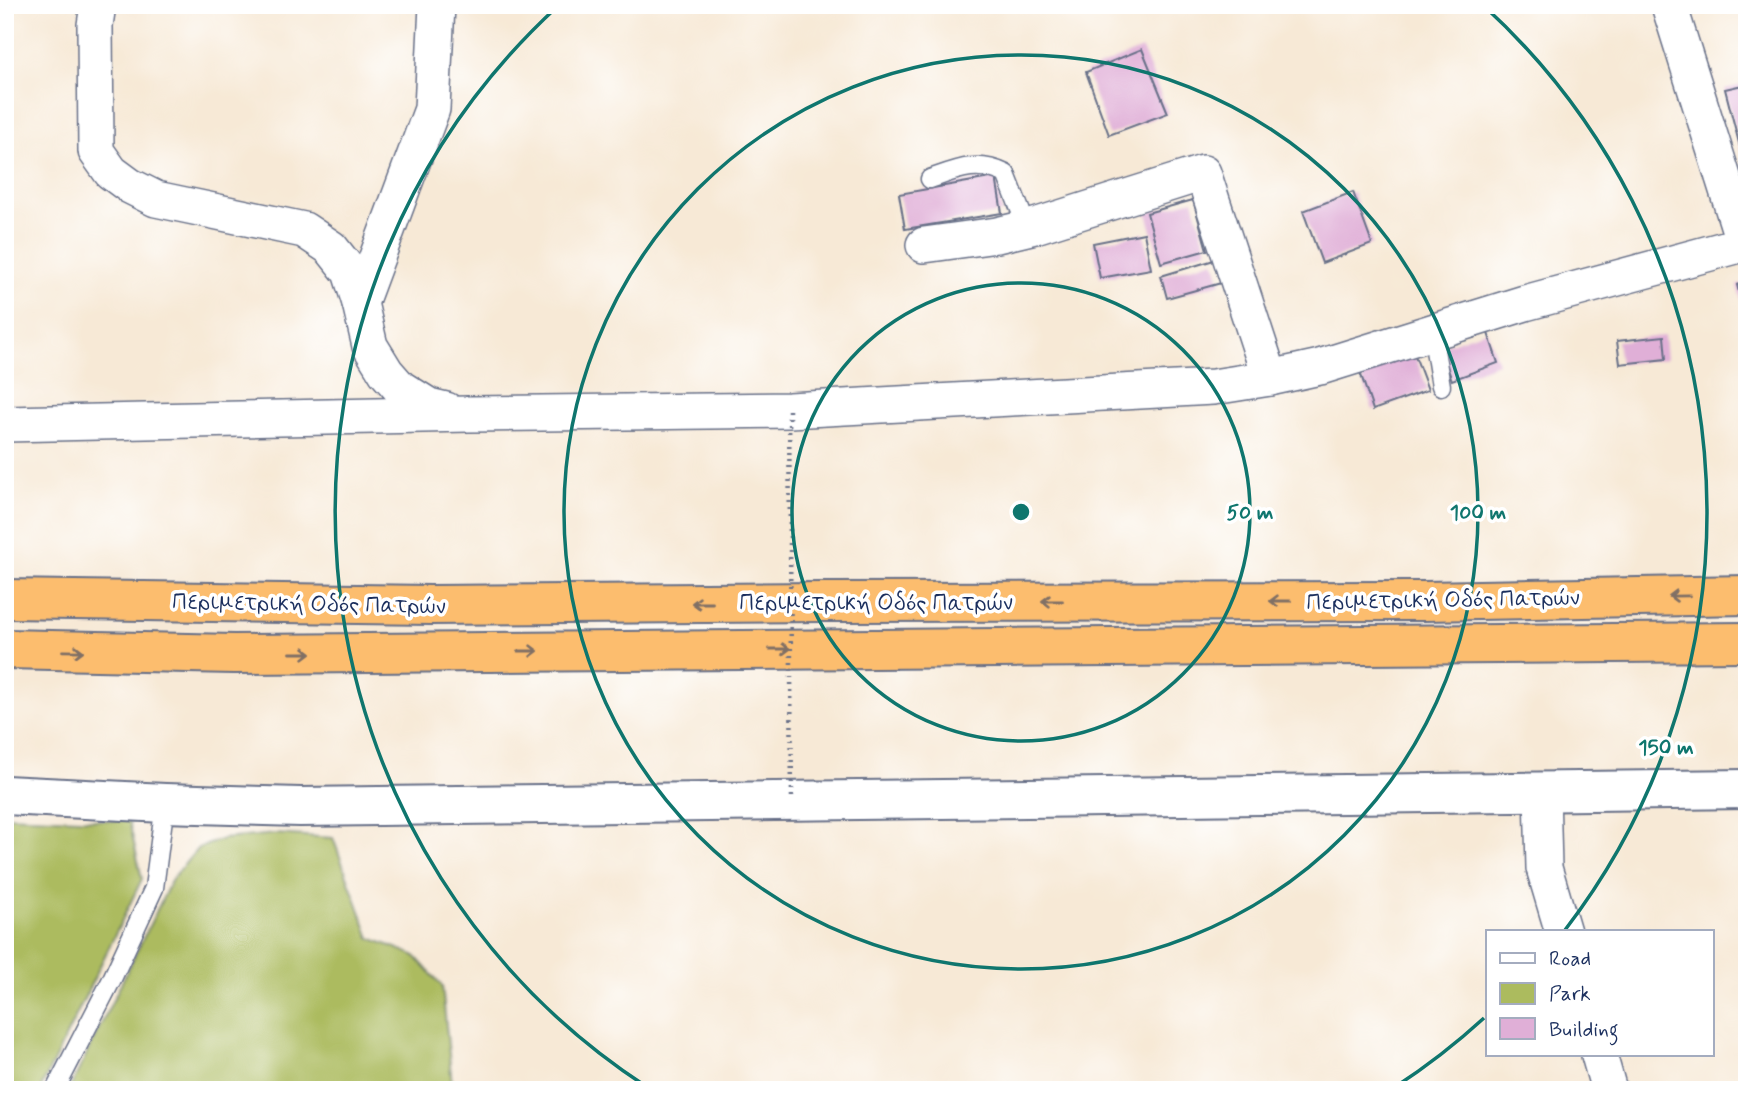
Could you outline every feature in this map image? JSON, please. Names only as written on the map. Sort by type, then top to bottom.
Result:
[{"type":"highway","name":"Περιμετρική Οδός Πατρών","points":[[5,599],[444,605],[851,601],[1424,601],[1747,595]]},
{"type":"highway","name":"Περιμετρική Οδός Πατρών","points":[[5,649],[248,653],[1747,642]]},
{"type":"street","points":[[98,5],[95,25],[96,151],[111,172],[130,186],[156,199],[304,230],[331,248],[350,272],[370,346],[386,372],[400,388],[429,406],[469,414]]},
{"type":"street","points":[[360,303],[432,109],[437,5]]},
{"type":"street","points":[[5,424],[789,410],[1213,387],[1320,367],[1525,303],[1745,244],[1669,5]]},
{"type":"street","points":[[924,245],[997,235],[1203,173],[1270,378]]},
{"type":"street","points":[[5,795],[300,807],[1747,789]]},
{"type":"street","points":[[1542,791],[1544,869],[1562,930]]},
{"type":"street","points":[[1599,1056],[1609,1090]]},
{"type":"lane","points":[[930,179],[966,166],[995,169],[1006,174],[1027,227]]},
{"type":"lane","points":[[1432,332],[1441,386]]},
{"type":"lane","points":[[55,1090],[111,981],[154,888],[165,803]]},
{"type":"path","points":[[789,410],[792,801]]},
{"type":"green space","points":[[5,816],[129,821],[142,879],[40,1090],[5,1090]]},
{"type":"green space","points":[[276,834],[333,838],[370,938],[414,955],[442,986],[452,1084],[457,1090],[69,1090],[172,879],[198,848],[223,839]]},
{"type":"building","points":[[1142,49],[1168,113],[1109,135],[1086,72]]},
{"type":"building","points":[[1747,84],[1747,170],[1746,170],[1725,89]]},
{"type":"building","points":[[996,177],[1002,213],[905,229],[899,194]]},
{"type":"building","points":[[1353,192],[1372,244],[1322,263],[1303,211]]},
{"type":"building","points":[[1193,200],[1207,250],[1161,263],[1147,213]]},
{"type":"building","points":[[1144,233],[1151,269],[1100,278],[1093,243]]},
{"type":"building","points":[[1214,260],[1221,283],[1167,298],[1161,276]]},
{"type":"building","points":[[1747,282],[1747,306],[1743,307],[1737,285]]},
{"type":"building","points":[[1487,330],[1498,363],[1452,380],[1440,347]]},
{"type":"building","points":[[1664,336],[1666,359],[1620,364],[1617,341]]},
{"type":"building","points":[[1414,353],[1428,390],[1373,410],[1360,372]]}]
